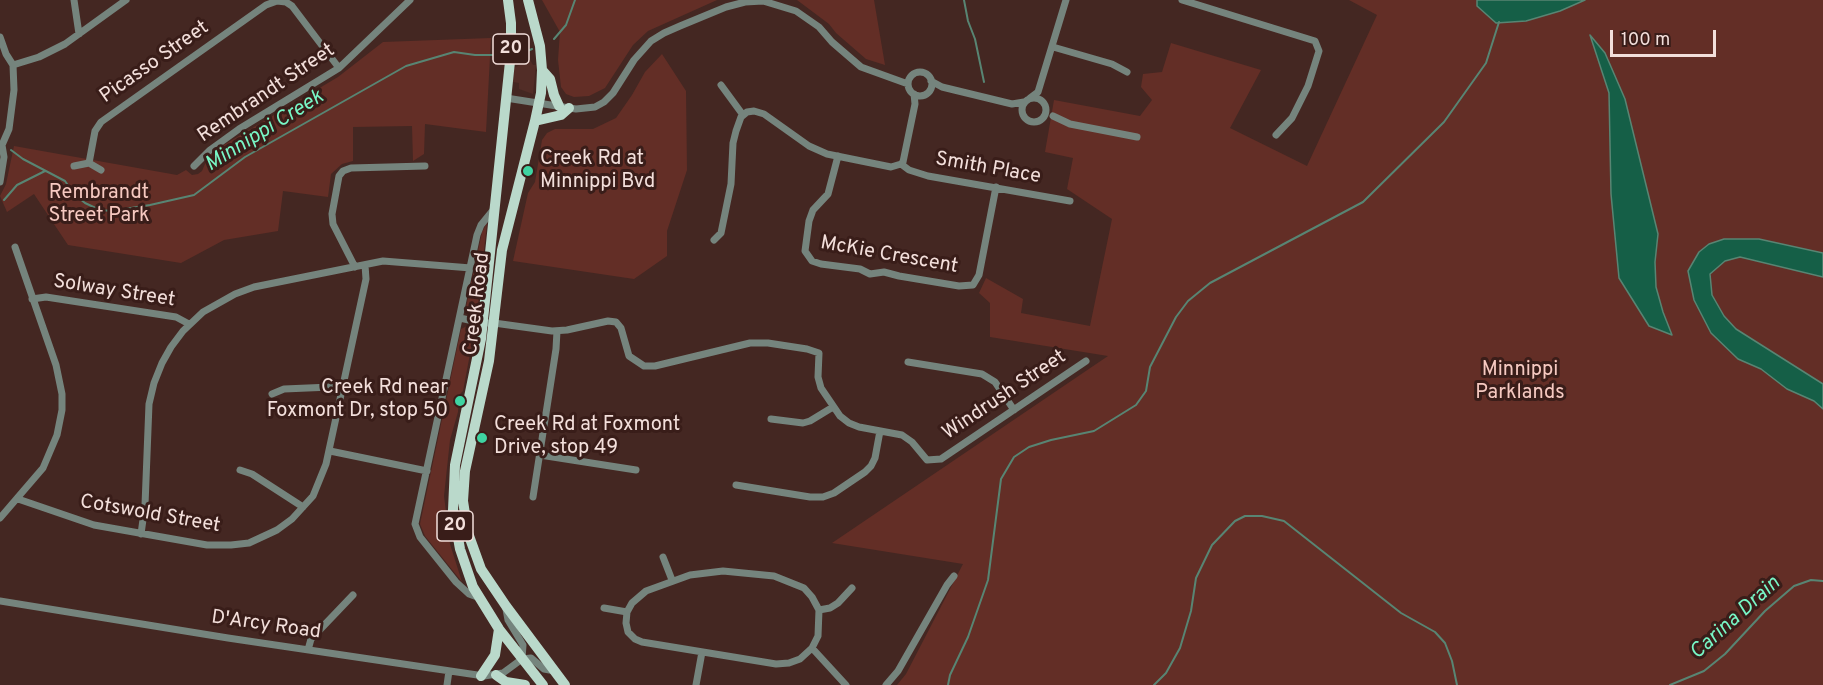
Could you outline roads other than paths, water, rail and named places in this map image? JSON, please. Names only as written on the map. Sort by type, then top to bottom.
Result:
[{"type":"main road","name":"Creek Road","points":[[508,0],[512,35],[506,98],[477,364],[457,454],[453,492],[454,523],[468,574],[480,598],[499,629],[543,685]]},
{"type":"main road","name":"Creek Road","points":[[528,0],[538,38],[542,70],[539,103],[505,236],[483,393],[465,471],[464,501],[468,533],[477,560],[487,579],[565,685]]},
{"type":"main road","points":[[535,121],[561,115],[564,107],[554,95],[550,79],[542,70]]},
{"type":"main road","points":[[481,676],[495,655],[499,629]]},
{"type":"main road","points":[[496,675],[506,682],[525,685]]},
{"type":"street","points":[[74,0],[79,34]]},
{"type":"street","points":[[13,65],[51,51],[126,0]]},
{"type":"street","name":"Rembrandt Street","points":[[194,166],[210,150],[239,129],[339,68],[410,0]]},
{"type":"street","points":[[1023,114],[1027,100],[1038,92],[1066,0]]},
{"type":"street","points":[[1182,0],[1315,41],[1319,51],[1308,86],[1292,118],[1276,135]]},
{"type":"street","name":"Picasso Street","points":[[88,163],[95,131],[100,123],[266,4],[277,1],[286,2],[292,6],[339,68]]},
{"type":"street","points":[[506,98],[585,109],[604,102],[613,93],[641,51],[664,33],[726,7],[745,2],[763,1],[796,10],[819,27],[832,42],[861,67],[909,81]]},
{"type":"street","points":[[0,37],[13,65],[14,101],[9,129],[1,144],[4,157],[0,182]]},
{"type":"street","points":[[1053,47],[1112,64],[1127,72]]},
{"type":"street","points":[[909,81],[916,72],[924,73],[929,88]]},
{"type":"street","points":[[714,240],[721,233],[731,184],[733,142],[743,115],[754,111],[764,114],[809,146],[827,154],[891,167],[902,164],[915,104],[909,81]]},
{"type":"street","points":[[721,85],[743,115]]},
{"type":"street","points":[[914,94],[929,88],[942,87],[1012,104],[1027,100],[1041,101]]},
{"type":"street","points":[[915,104],[929,88]]},
{"type":"street","points":[[1012,104],[1031,121],[1038,120],[1045,111],[1038,92]]},
{"type":"street","points":[[1053,116],[1070,124],[1137,137]]},
{"type":"street","name":"McKie Crescent","points":[[838,156],[828,194],[813,210],[809,221],[805,251],[812,261],[860,269],[870,274],[884,272],[959,286],[973,285],[980,275],[996,187]]},
{"type":"street","points":[[74,166],[88,163],[101,170]]},
{"type":"street","name":"Smith Place","points":[[902,164],[909,170],[928,176],[1070,201]]},
{"type":"street","points":[[355,267],[333,224],[332,214],[339,176],[343,171],[351,168],[425,166]]},
{"type":"street","name":"Creek Road","points":[[480,598],[463,589],[423,541],[416,529],[415,520],[481,225],[494,209]]},
{"type":"street","points":[[0,518],[43,468],[57,435],[62,410],[62,394],[56,365],[15,247]]},
{"type":"street","points":[[141,534],[146,486],[149,404],[162,363],[189,324],[210,308],[235,294],[254,287],[383,261],[471,268]]},
{"type":"street","name":"Cotswold Street","points":[[18,499],[94,525],[207,545],[249,543],[277,530],[292,519],[313,496],[330,451],[366,279],[365,265]]},
{"type":"street","name":"Solway Street","points":[[32,299],[46,297],[165,315],[176,317],[189,324]]},
{"type":"street","points":[[459,318],[482,323],[557,331],[608,321],[616,322],[621,328],[629,356],[644,366],[655,366],[750,343],[768,343],[819,353],[818,377],[821,388],[833,407],[803,423],[771,419]]},
{"type":"street","points":[[533,497],[557,331]]},
{"type":"street","name":"Windrush Street","points":[[833,407],[849,423],[902,435],[912,442],[927,460],[940,459],[1086,361]]},
{"type":"street","points":[[908,362],[982,374],[995,382],[1014,410]]},
{"type":"street","points":[[272,394],[284,389],[343,388]]},
{"type":"street","points":[[736,485],[810,497],[834,493],[871,466],[875,458],[880,431]]},
{"type":"street","points":[[330,451],[427,471]]},
{"type":"street","points":[[540,455],[636,471]]},
{"type":"street","points":[[240,470],[252,474],[303,507]]},
{"type":"street","points":[[663,556],[672,580]]},
{"type":"street","points":[[723,571],[774,576],[804,588],[812,597],[819,610],[818,636],[812,648],[800,659],[776,664],[635,639],[628,632],[626,623],[627,612],[632,603],[646,591],[672,580],[723,571]]},
{"type":"street","points":[[886,685],[898,671],[954,576]]},
{"type":"street","points":[[819,610],[830,608],[838,603],[852,588]]},
{"type":"street","points":[[308,650],[311,639],[353,595]]},
{"type":"street","name":"D'Arcy Road","points":[[0,601],[481,676],[496,675],[506,671],[522,659]]},
{"type":"street","name":"Creek Road","points":[[506,606],[508,620],[523,645],[522,659],[531,658],[544,669],[555,671]]},
{"type":"street","points":[[604,608],[627,612]]},
{"type":"street","points":[[812,648],[846,685]]},
{"type":"street","points":[[696,685],[702,652]]},
{"type":"street","points":[[447,685],[449,671]]},
{"type":"waterway","name":"Minnippi Creek","points":[[554,39],[566,25],[575,0]]},
{"type":"waterway","points":[[964,0],[984,82]]},
{"type":"waterway","points":[[948,685],[988,580],[1001,479],[1014,457],[1029,447],[1094,431],[1136,405],[1146,391],[1150,367],[1176,317],[1188,301],[1210,283],[1363,202],[1444,122],[1486,63],[1499,22]]},
{"type":"waterway","name":"Minnippi Creek","points":[[516,56],[532,49]]},
{"type":"waterway","name":"Minnippi Creek","points":[[11,150],[23,159],[65,181],[74,194],[85,203],[100,210],[112,211],[150,205],[194,195],[245,157],[406,66],[454,52],[506,55]]},
{"type":"waterway","name":"Minnippi Creek","points":[[4,200],[17,185],[45,171]]},
{"type":"waterway","points":[[1154,685],[1166,673],[1180,648],[1191,611],[1196,578],[1212,545],[1235,521],[1245,516],[1262,516],[1284,521],[1401,613],[1435,632],[1445,643],[1457,685]]},
{"type":"waterway","name":"Carina Drain","points":[[1670,685],[1704,671],[1725,654],[1765,611],[1794,586],[1811,580],[1823,581]]},
{"type":"place","name":"Creek Rd at Minnippi Bvd","points":[[528,171]]},
{"type":"place","name":"Creek Rd near Foxmont Dr, stop 50","points":[[460,401]]},
{"type":"place","name":"Creek Rd at Foxmont Drive, stop 49","points":[[482,438]]},
{"type":"park label","name":"Rembrandt Street Park","points":[[99,206]]},
{"type":"park label","name":"Minnippi Parklands","points":[[1520,382]]}]
